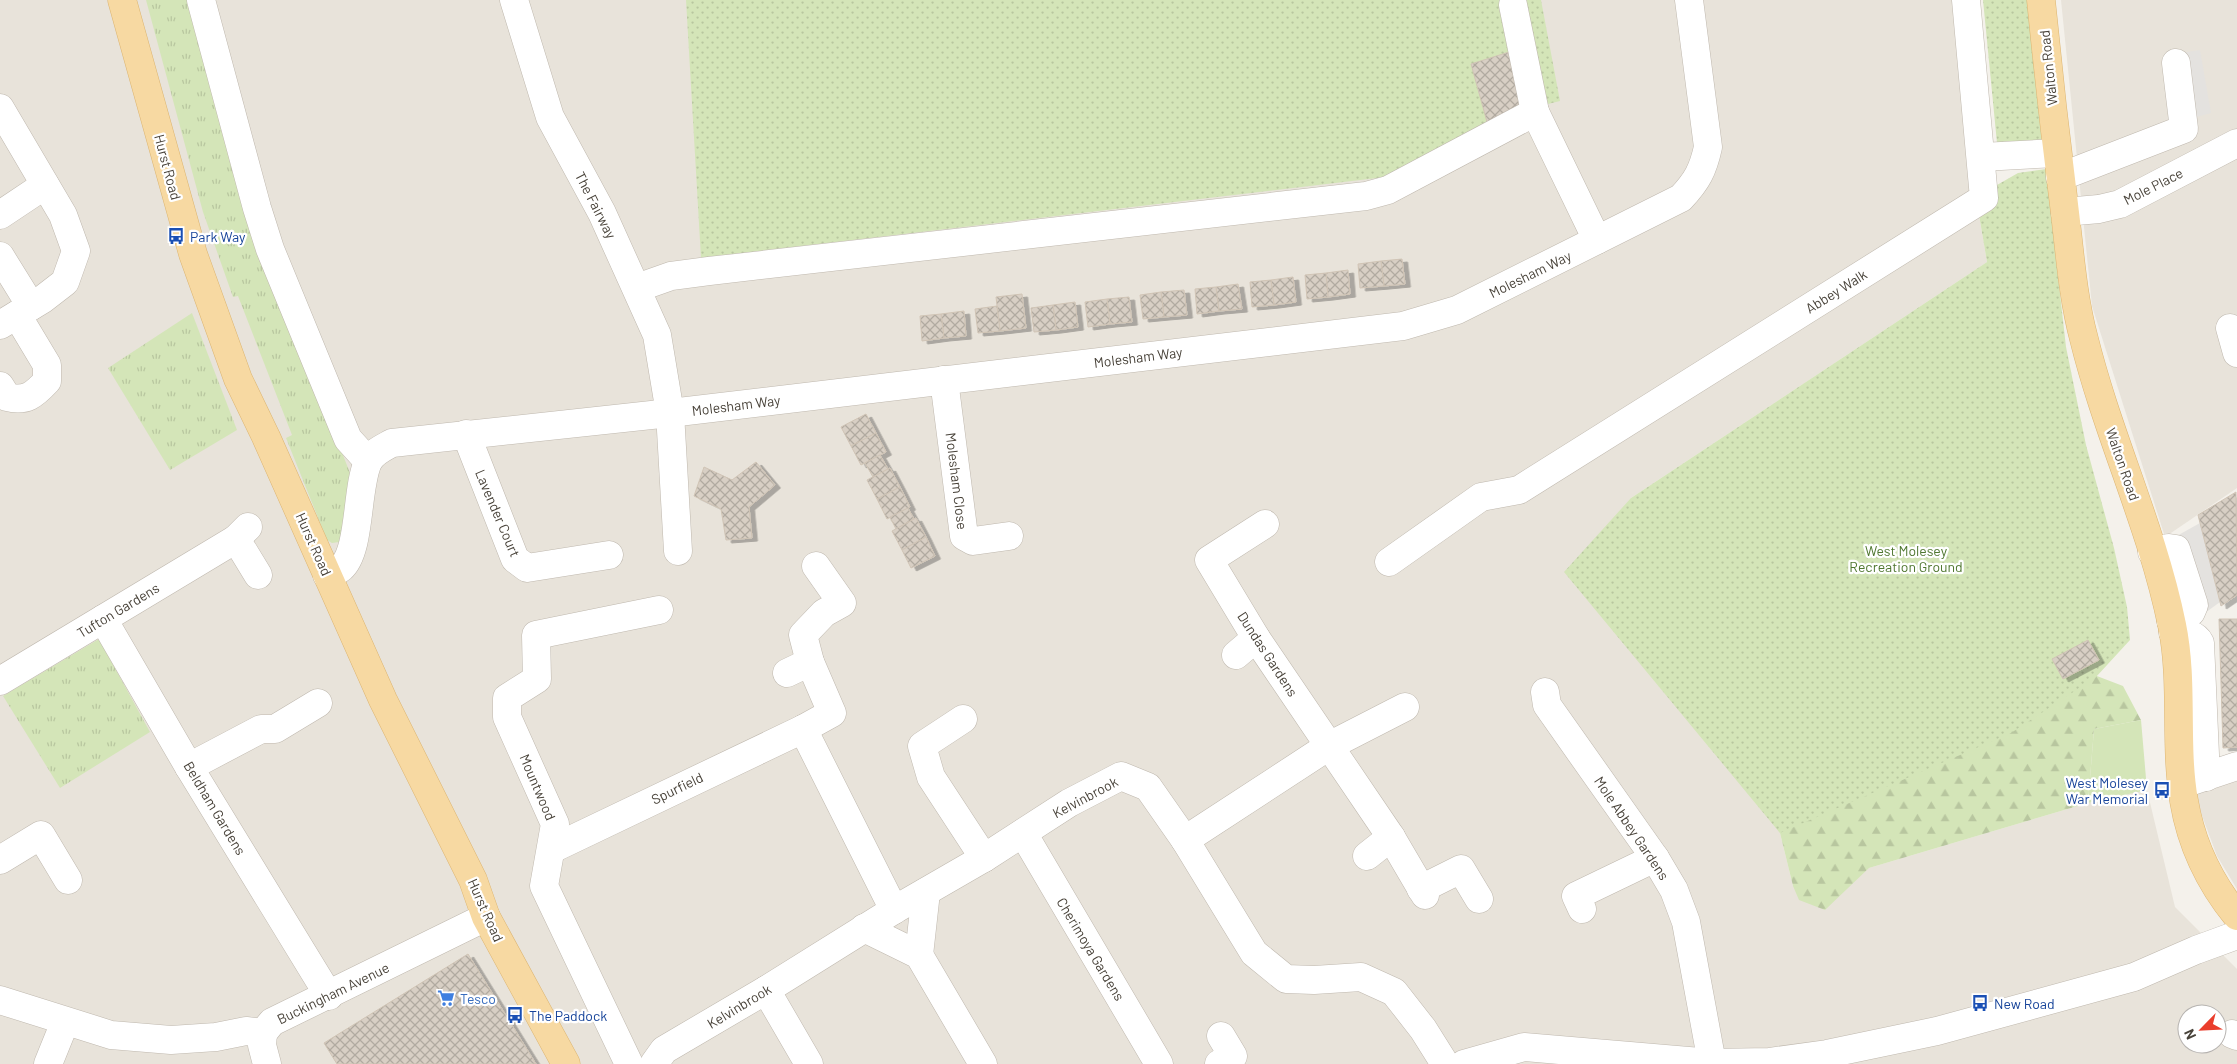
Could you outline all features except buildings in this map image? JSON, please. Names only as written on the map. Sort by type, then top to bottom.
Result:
[{"type":"main road","name":"Hurst Road","points":[[122,0],[180,213],[238,379],[266,437],[383,700],[473,880],[486,917],[566,1064]]},
{"type":"main road","name":"Walton Road","points":[[2041,0],[2058,165],[2074,289],[2083,338],[2095,381],[2152,552],[2172,626],[2194,780],[2187,814],[2198,850],[2214,884],[2235,920]]},
{"type":"street","points":[[201,0],[257,208],[270,249],[348,439],[368,461],[363,480],[352,550],[342,567],[327,575]]},
{"type":"street","name":"The Fairway","points":[[514,0],[550,117],[602,213],[657,335],[670,413],[678,551]]},
{"type":"street","name":"Molesham Way","points":[[368,461],[377,451],[392,443],[670,413],[1403,326],[1457,310],[1681,198],[1695,184],[1704,164],[1708,147],[1689,0]]},
{"type":"street","name":"Abbey Walk","points":[[1389,562],[1481,497],[1519,490],[1984,198],[1982,157],[1966,0]]},
{"type":"street","points":[[1513,5],[1535,112],[1597,240]]},
{"type":"street","points":[[1982,157],[2058,165],[2184,129],[2176,63]]},
{"type":"street","points":[[0,109],[63,216],[76,251],[65,282],[16,315]]},
{"type":"street","points":[[637,288],[671,276],[709,271],[1366,196],[1388,190],[1535,112]]},
{"type":"street","name":"Mole Place","points":[[2064,212],[2099,209],[2120,204],[2237,144]]},
{"type":"street","points":[[0,214],[45,185]]},
{"type":"street","points":[[0,256],[16,315],[47,365],[47,381],[36,393],[20,400],[7,397],[0,386]]},
{"type":"street","name":"Molesham Close","points":[[944,380],[964,536],[973,541],[1009,536]]},
{"type":"street","name":"Lavender Court","points":[[466,434],[515,560],[527,568],[609,555]]},
{"type":"street","name":"Dundas Gardens","points":[[1266,524],[1209,560],[1256,638],[1391,837],[1423,892],[1461,869],[1479,899]]},
{"type":"street","name":"Tufton Gardens","points":[[0,680],[242,533],[258,575]]},
{"type":"street","name":"Spurfield","points":[[552,849],[803,729],[832,713],[798,667],[803,635],[824,613],[842,602],[816,566]]},
{"type":"street","name":"Mountwood","points":[[629,1064],[544,886],[555,824],[507,717],[507,698],[537,679],[536,636],[659,610]]},
{"type":"street","name":"Beldham Gardens","points":[[103,619],[189,767],[329,996]]},
{"type":"street","points":[[1236,655],[1256,638]]},
{"type":"street","name":"Mole Abbey Gardens","points":[[1544,692],[1546,705],[1655,858],[1674,890],[1686,922],[1712,1063]]},
{"type":"street","points":[[189,767],[261,729],[275,729],[318,703]]},
{"type":"street","points":[[1185,840],[1329,746],[1405,707]]},
{"type":"street","points":[[963,719],[922,746],[931,777],[984,858]]},
{"type":"street","points":[[803,729],[894,910]]},
{"type":"street","points":[[2194,780],[2237,766]]},
{"type":"street","name":"Kelvinbrook","points":[[654,1064],[664,1050],[766,990],[894,910],[984,858],[1069,803],[1121,776],[1148,787],[1185,840],[1254,953],[1286,979],[1314,980],[1361,977],[1394,992],[1423,1029],[1445,1064]]},
{"type":"street","name":"Cherimoya Gardens","points":[[1023,833],[1160,1064]]},
{"type":"street","points":[[0,860],[41,835],[68,880]]},
{"type":"street","points":[[1367,856],[1391,837]]},
{"type":"street","points":[[1582,909],[1576,896],[1655,858]]},
{"type":"street","points":[[919,956],[926,892]]},
{"type":"street","name":"Buckingham Avenue","points":[[0,1000],[111,1035],[171,1040],[216,1037],[246,1031],[263,1032],[272,1022],[329,996],[486,917]]},
{"type":"street","points":[[1464,1064],[1524,1047],[1712,1063],[1828,1059],[2134,977],[2196,950],[2235,920]]},
{"type":"street","points":[[864,928],[919,956],[983,1064]]},
{"type":"street","points":[[766,990],[809,1064]]},
{"type":"street","points":[[48,1064],[65,1022]]},
{"type":"street","points":[[263,1032],[262,1045],[267,1064]]},
{"type":"street","points":[[1219,1064],[1234,1056],[1221,1036]]},
{"type":"shaded area","points":[[0,0],[1956,0],[1979,215],[1987,262],[1631,498],[1780,833],[1793,886],[1869,868],[2088,803],[2147,790],[2175,907],[2237,969],[2237,1064],[0,1064]]},
{"type":"shaded area","points":[[2061,0],[2237,0],[2237,488],[2165,537],[2092,306]]},
{"type":"shaded area","points":[[2200,50],[2211,113],[2175,123],[2168,55]]},
{"type":"shaded area","points":[[2200,523],[2220,602],[2187,626],[2166,542]]},
{"type":"shaded area","points":[[2237,778],[2237,889],[2217,856],[2194,794]]},
{"type":"green space","points":[[146,0],[191,0],[255,230],[350,473],[351,482],[343,537],[339,542],[332,543],[327,540],[286,438],[292,435],[238,296],[233,297],[203,212]]},
{"type":"green space","points":[[686,0],[1541,0],[1560,101],[1540,106],[1394,176],[701,258]]},
{"type":"green space","points":[[1983,0],[2027,0],[2042,140],[2037,145],[1997,143]]},
{"type":"green space","name":"West Molesey Recreation Ground","points":[[2046,169],[2066,347],[2086,445],[2114,548],[2127,607],[2130,640],[2096,677],[2011,733],[1780,833],[1564,572],[1631,498],[1987,262],[1979,215],[1997,205],[1997,185],[2018,173]]},
{"type":"green space","points":[[192,313],[237,430],[170,470],[108,368]]},
{"type":"green space","points":[[99,639],[150,732],[60,788],[3,696]]},
{"type":"green space","points":[[2089,673],[2123,686],[2141,720],[2094,729],[2088,803],[1869,868],[1825,910],[1799,900],[1793,886],[1780,833],[1756,800]]},
{"type":"green space","points":[[2141,720],[2147,790],[2088,803],[2094,729]]},
{"type":"place","name":"Park Way","points":[[176,236]]},
{"type":"place","name":"West Molesey War Memorial","points":[[2162,790]]},
{"type":"place","name":"Tesco","points":[[446,998]]},
{"type":"place","name":"New Road","points":[[1980,1003]]},
{"type":"place","name":"The Paddock","points":[[515,1015]]}]
